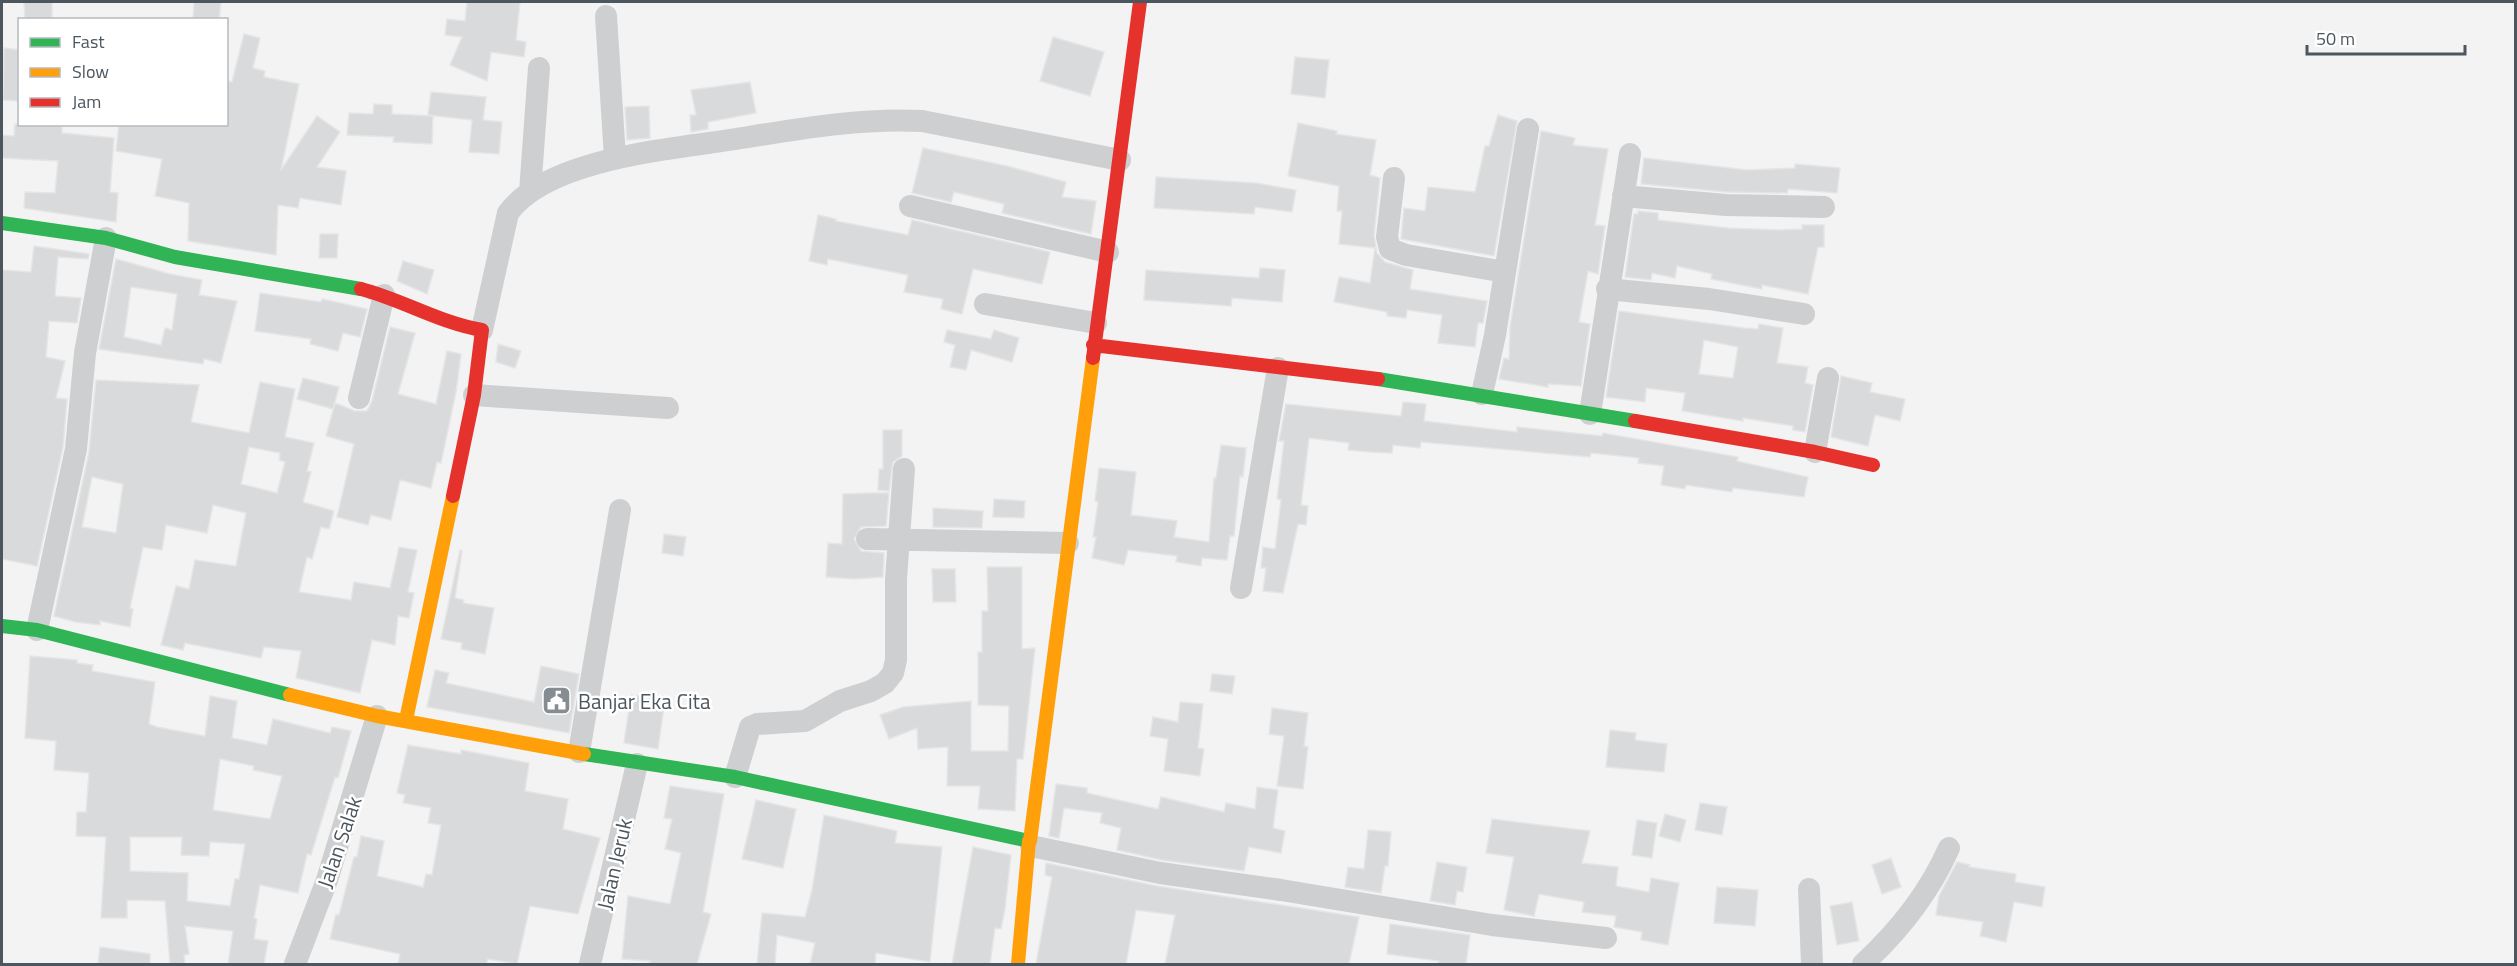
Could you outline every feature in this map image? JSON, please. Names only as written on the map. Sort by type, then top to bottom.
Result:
[{"type":"street","points":[[1018,964],[1068,543],[1140,2]]},
{"type":"street","points":[[606,16],[615,158]]},
{"type":"street","points":[[530,192],[539,68]]},
{"type":"street","points":[[406,720],[474,395],[482,330],[508,213],[517,201],[530,192],[572,172],[615,158],[828,125],[897,120],[922,121],[1120,160]]},
{"type":"street","points":[[1482,394],[1528,129]]},
{"type":"street","points":[[1590,414],[1607,289],[1630,154]]},
{"type":"street","points":[[1394,178],[1387,237],[1390,249],[1406,255],[1505,272]]},
{"type":"street","points":[[1623,196],[1726,205],[1824,207]]},
{"type":"street","points":[[910,206],[1108,252]]},
{"type":"street","points":[[2,223],[106,238],[175,257],[348,285],[384,295],[457,326],[482,330]]},
{"type":"street","points":[[37,630],[76,449],[85,353],[106,238]]},
{"type":"street","points":[[1607,289],[1709,299],[1804,314]]},
{"type":"street","points":[[359,398],[384,295]]},
{"type":"street","points":[[985,304],[1095,334],[1278,368],[1482,394],[1815,452],[1873,465]]},
{"type":"street","points":[[1241,588],[1278,368]]},
{"type":"street","points":[[1815,452],[1828,378]]},
{"type":"street","points":[[474,395],[668,408]]},
{"type":"street","points":[[735,777],[750,728],[757,724],[805,721],[840,701],[885,683],[893,673],[896,660],[896,579],[904,469]]},
{"type":"street","points":[[579,752],[620,510]]},
{"type":"street","points":[[867,539],[1068,543]]},
{"type":"street","points":[[2,626],[37,630],[377,716],[637,764],[735,777],[1160,873],[1492,925],[1606,938]]},
{"type":"street","name":"Jalan Salak","points":[[295,964],[331,869],[377,716]]},
{"type":"street","name":"Jalan Jeruk","points":[[590,964],[637,764]]},
{"type":"street","points":[[1863,964],[1904,923],[1939,870],[1949,848]]},
{"type":"street","points":[[1809,889],[1812,964]]},
{"type":"building","points":[[24,2],[52,2],[52,18],[25,18]]},
{"type":"building","points":[[194,2],[221,2],[219,18],[193,18]]},
{"type":"building","points":[[467,2],[520,2],[516,40],[526,42],[524,57],[491,52],[487,81],[450,65],[462,37],[445,35],[447,19],[465,21]]},
{"type":"building","points":[[244,34],[260,38],[253,68],[265,71],[264,77],[299,84],[281,170],[317,116],[340,132],[317,167],[346,171],[341,205],[300,198],[298,208],[278,205],[276,255],[188,241],[189,203],[155,196],[162,159],[116,151],[119,126],[228,126],[228,81],[232,82]]},
{"type":"building","points":[[1053,37],[1104,52],[1090,96],[1040,81]]},
{"type":"building","points":[[4,48],[18,50],[18,101],[3,100]]},
{"type":"building","points":[[1295,57],[1329,60],[1325,98],[1291,94]]},
{"type":"building","points":[[750,82],[756,113],[708,122],[708,129],[691,132],[690,115],[696,115],[691,90]]},
{"type":"building","points":[[431,92],[486,97],[483,120],[502,122],[499,154],[469,152],[472,120],[428,115]]},
{"type":"building","points":[[374,104],[392,105],[392,114],[433,116],[432,144],[393,142],[394,137],[347,135],[349,113],[373,114]]},
{"type":"building","points":[[649,106],[650,138],[627,140],[625,107]]},
{"type":"building","points":[[1498,115],[1517,121],[1494,256],[1401,239],[1404,208],[1425,211],[1428,187],[1475,192],[1485,146],[1489,146]]},
{"type":"building","points":[[1298,123],[1337,131],[1336,134],[1376,140],[1370,175],[1380,178],[1374,235],[1377,253],[1385,262],[1413,270],[1410,289],[1487,301],[1483,323],[1478,323],[1475,347],[1438,343],[1442,315],[1407,310],[1406,318],[1387,316],[1387,312],[1334,302],[1339,277],[1370,283],[1375,248],[1339,244],[1342,211],[1337,211],[1339,186],[1288,176]]},
{"type":"building","points":[[15,124],[18,124],[18,126],[62,126],[62,133],[114,138],[110,192],[118,193],[116,222],[24,208],[25,192],[55,193],[58,161],[2,158],[2,135],[14,136]]},
{"type":"building","points":[[1541,131],[1575,138],[1573,145],[1608,149],[1595,225],[1605,226],[1598,274],[1588,271],[1579,322],[1590,324],[1581,386],[1548,384],[1548,387],[1499,379],[1504,358],[1509,359],[1510,327]]},
{"type":"building","points":[[923,148],[1007,166],[1066,182],[1062,197],[1096,201],[1091,234],[1002,213],[1004,204],[954,192],[951,202],[912,193]]},
{"type":"building","points":[[1644,158],[1747,170],[1795,168],[1795,164],[1840,168],[1837,193],[1788,189],[1787,193],[1727,192],[1641,184]]},
{"type":"building","points":[[1156,177],[1256,183],[1296,190],[1292,212],[1255,207],[1254,214],[1154,208]]},
{"type":"building","points":[[1638,211],[1658,213],[1658,220],[1728,228],[1778,230],[1802,229],[1802,225],[1824,225],[1824,247],[1818,247],[1808,294],[1762,285],[1762,289],[1711,279],[1712,274],[1677,266],[1675,278],[1652,273],[1651,280],[1625,277],[1634,214],[1638,214]]},
{"type":"building","points":[[818,215],[836,219],[836,221],[908,235],[912,220],[1050,252],[1042,284],[973,269],[962,314],[941,309],[943,299],[904,292],[908,275],[828,259],[827,265],[809,261]]},
{"type":"building","points":[[320,234],[338,234],[337,258],[319,258]]},
{"type":"building","points":[[34,246],[89,254],[88,259],[58,257],[55,296],[81,298],[77,323],[49,321],[46,357],[65,361],[56,398],[67,399],[63,447],[37,566],[2,559],[2,270],[31,272]]},
{"type":"building","points":[[116,259],[202,280],[199,295],[237,301],[221,363],[204,359],[203,364],[99,349]],"holes":[[[131,287],[177,294],[172,330],[165,328],[161,345],[124,337]]]},
{"type":"building","points":[[403,261],[434,270],[427,294],[397,281]]},
{"type":"building","points":[[1260,268],[1285,270],[1282,302],[1232,298],[1231,306],[1144,300],[1146,270],[1259,278]]},
{"type":"building","points":[[260,293],[321,302],[322,299],[367,309],[360,337],[343,333],[338,351],[310,344],[311,339],[255,331]]},
{"type":"building","points":[[1619,311],[1744,328],[1758,329],[1759,324],[1783,328],[1777,363],[1808,367],[1805,383],[1813,385],[1805,432],[1793,430],[1793,426],[1682,411],[1685,393],[1646,388],[1645,402],[1606,397]],"holes":[[[1704,340],[1738,347],[1733,378],[1699,374]]]},
{"type":"building","points":[[390,327],[415,333],[398,394],[436,404],[447,351],[461,354],[456,392],[441,463],[437,462],[431,488],[400,480],[391,520],[371,515],[368,525],[337,517],[354,444],[326,436],[335,403],[355,411],[367,411],[372,401]]},
{"type":"building","points":[[947,330],[991,339],[994,330],[1019,338],[1012,362],[971,350],[966,370],[950,367],[955,345],[944,342]]},
{"type":"building","points":[[498,344],[521,351],[515,368],[496,362]]},
{"type":"building","points":[[1841,376],[1872,383],[1870,392],[1905,399],[1900,421],[1875,415],[1868,446],[1831,437]]},
{"type":"building","points":[[303,378],[339,387],[333,409],[297,399]]},
{"type":"building","points":[[96,380],[199,385],[191,422],[249,433],[260,382],[295,389],[285,437],[314,443],[307,471],[311,472],[303,502],[334,511],[329,529],[321,527],[312,559],[307,557],[299,592],[351,600],[354,582],[390,588],[399,547],[417,550],[408,592],[414,593],[409,618],[398,616],[395,645],[372,640],[360,693],[296,678],[301,651],[264,647],[261,658],[185,643],[183,650],[161,645],[176,586],[189,589],[195,560],[236,566],[246,513],[213,505],[207,533],[166,525],[162,550],[143,547],[130,608],[133,609],[130,627],[100,621],[100,625],[75,622],[54,616],[89,452]],"holes":[[[249,447],[280,453],[279,460],[285,462],[277,493],[241,484]],[[92,477],[123,484],[116,533],[82,527]]]},
{"type":"building","points":[[1403,402],[1426,404],[1424,421],[1517,432],[1517,427],[1602,436],[1603,433],[1738,457],[1737,461],[1808,477],[1804,497],[1733,488],[1732,492],[1686,485],[1685,489],[1661,485],[1664,466],[1638,463],[1639,458],[1591,453],[1590,457],[1421,442],[1420,448],[1393,445],[1392,453],[1370,452],[1348,450],[1349,443],[1309,438],[1301,505],[1308,506],[1306,525],[1298,524],[1283,593],[1263,591],[1266,568],[1261,568],[1263,547],[1275,549],[1281,500],[1277,499],[1284,441],[1279,441],[1286,404],[1401,416]]},
{"type":"building","points":[[883,430],[902,430],[902,456],[893,462],[889,491],[878,490],[879,469],[883,469]]},
{"type":"building","points":[[1221,445],[1246,448],[1243,477],[1240,476],[1234,536],[1230,536],[1227,560],[1202,558],[1201,566],[1176,562],[1177,556],[1128,550],[1124,565],[1092,558],[1096,537],[1093,537],[1098,502],[1095,501],[1099,468],[1136,472],[1131,515],[1177,521],[1174,537],[1209,542],[1214,478],[1216,478]]},
{"type":"building","points":[[889,493],[886,526],[861,527],[854,539],[861,551],[884,553],[883,577],[855,579],[826,577],[828,543],[842,544],[843,494]]},
{"type":"building","points":[[994,499],[1025,501],[1024,518],[993,517]]},
{"type":"building","points":[[933,508],[983,511],[982,528],[933,527]]},
{"type":"building","points":[[664,534],[686,537],[683,556],[662,553]]},
{"type":"building","points":[[460,550],[462,551],[455,598],[464,600],[463,603],[494,608],[485,654],[461,649],[462,643],[441,639]]},
{"type":"building","points":[[987,567],[1022,567],[1022,649],[1035,648],[1023,759],[1017,759],[1015,811],[978,809],[980,786],[947,786],[948,747],[918,749],[917,728],[889,739],[880,715],[903,707],[971,701],[971,751],[1008,751],[1009,706],[978,705],[978,652],[982,652],[982,611],[988,611]]},
{"type":"building","points":[[932,569],[955,569],[956,602],[933,602]]},
{"type":"building","points":[[30,656],[77,660],[77,663],[93,665],[92,671],[155,682],[149,724],[157,727],[205,736],[210,696],[237,701],[232,738],[267,745],[273,719],[330,733],[332,727],[351,731],[338,778],[335,777],[311,855],[307,854],[298,893],[260,885],[254,918],[257,919],[254,939],[268,941],[264,964],[228,964],[233,931],[185,926],[189,954],[184,955],[185,964],[170,964],[165,901],[127,900],[127,918],[101,918],[106,837],[76,836],[77,812],[86,812],[89,773],[54,770],[56,741],[25,738]],"holes":[[[220,759],[254,766],[253,770],[282,776],[270,819],[213,810]],[[130,837],[182,837],[181,855],[209,856],[210,842],[245,844],[239,879],[235,879],[230,906],[187,901],[188,873],[130,871]]]},
{"type":"building","points":[[541,666],[579,674],[569,733],[427,707],[435,670],[449,673],[446,683],[534,702]]},
{"type":"building","points":[[1212,674],[1235,676],[1232,694],[1210,691]]},
{"type":"building","points":[[631,695],[665,699],[658,749],[624,743]]},
{"type":"building","points":[[1180,702],[1203,704],[1198,748],[1204,749],[1200,776],[1164,771],[1168,739],[1150,736],[1153,717],[1178,722]]},
{"type":"building","points":[[1272,708],[1308,713],[1304,746],[1308,747],[1303,789],[1277,786],[1284,736],[1269,734]]},
{"type":"building","points":[[1610,730],[1636,733],[1635,740],[1667,744],[1664,772],[1606,767]]},
{"type":"building","points":[[408,745],[461,754],[461,750],[529,763],[525,791],[568,799],[563,829],[600,838],[578,914],[530,906],[517,964],[488,959],[486,964],[398,964],[400,954],[330,939],[336,914],[339,915],[354,857],[357,857],[361,836],[384,841],[377,876],[423,887],[426,874],[432,875],[441,825],[428,823],[431,808],[403,803],[405,795],[397,793]]},
{"type":"building","points":[[1056,784],[1087,788],[1087,793],[1158,809],[1161,797],[1224,812],[1226,803],[1255,809],[1257,787],[1278,790],[1273,828],[1285,831],[1281,853],[1249,847],[1244,871],[1162,860],[1117,850],[1121,828],[1100,823],[1102,813],[1064,808],[1059,838],[1049,836]]},
{"type":"building","points":[[670,786],[724,794],[703,912],[711,914],[697,964],[649,964],[650,961],[622,959],[628,896],[670,904],[681,853],[665,849],[672,819],[664,818]]},
{"type":"building","points":[[756,800],[796,809],[783,868],[742,859]]},
{"type":"building","points":[[1700,803],[1727,807],[1722,835],[1695,830]]},
{"type":"building","points":[[1665,814],[1686,820],[1680,842],[1659,836]]},
{"type":"building","points":[[824,815],[897,831],[895,843],[942,847],[930,962],[876,953],[875,964],[810,964],[815,943],[777,935],[775,964],[757,964],[762,913],[805,917],[812,890]]},
{"type":"building","points":[[1492,819],[1590,831],[1582,863],[1618,867],[1616,886],[1649,892],[1651,878],[1679,883],[1668,945],[1641,940],[1642,932],[1614,927],[1616,916],[1582,912],[1584,902],[1539,894],[1534,916],[1504,910],[1514,857],[1486,853]]},
{"type":"building","points":[[1637,820],[1657,823],[1652,858],[1632,855]]},
{"type":"building","points":[[1368,830],[1391,832],[1388,866],[1385,866],[1381,893],[1345,887],[1348,867],[1364,869]]},
{"type":"building","points":[[973,847],[1011,855],[1005,909],[1001,929],[995,928],[990,964],[952,964]]},
{"type":"building","points":[[1891,858],[1901,887],[1882,894],[1872,865]]},
{"type":"building","points":[[1437,862],[1467,867],[1463,892],[1457,891],[1455,905],[1430,901]]},
{"type":"building","points":[[1957,862],[1970,865],[1969,867],[2016,874],[2015,882],[2045,887],[2042,907],[2014,902],[2006,942],[1980,936],[1983,922],[1936,915],[1939,896]]},
{"type":"building","points":[[1046,863],[1157,886],[1359,917],[1349,964],[1165,964],[1175,915],[1136,910],[1126,964],[1036,964],[1052,877],[1045,875]]},
{"type":"building","points":[[1717,887],[1758,890],[1755,926],[1714,923]]},
{"type":"building","points":[[1852,902],[1859,941],[1837,945],[1830,906]]},
{"type":"building","points":[[1390,924],[1470,935],[1466,964],[1438,964],[1439,961],[1387,954]]},
{"type":"building","points":[[100,947],[150,954],[150,964],[98,964]]},
{"type":"traffic: fast","points":[[2,223],[106,238],[175,257],[361,289]]},
{"type":"traffic: fast","points":[[1378,379],[1635,421]]},
{"type":"traffic: fast","points":[[2,626],[37,630],[290,695]]},
{"type":"traffic: fast","points":[[584,754],[735,777],[1029,841]]},
{"type":"traffic: slow","points":[[1030,841],[1093,358]]},
{"type":"traffic: slow","points":[[406,720],[453,496]]},
{"type":"traffic: slow","points":[[290,695],[377,716],[584,754]]},
{"type":"traffic: slow","points":[[1018,964],[1029,841]]},
{"type":"traffic: jam","points":[[1093,358],[1140,2]]},
{"type":"traffic: jam","points":[[361,289],[451,322],[482,330],[474,395],[453,496]]},
{"type":"traffic: jam","points":[[1093,345],[1378,379]]},
{"type":"traffic: jam","points":[[1635,421],[1815,452],[1873,465]]},
{"type":"place","name":"Banjar Eka Cita","points":[[557,701]]}]
